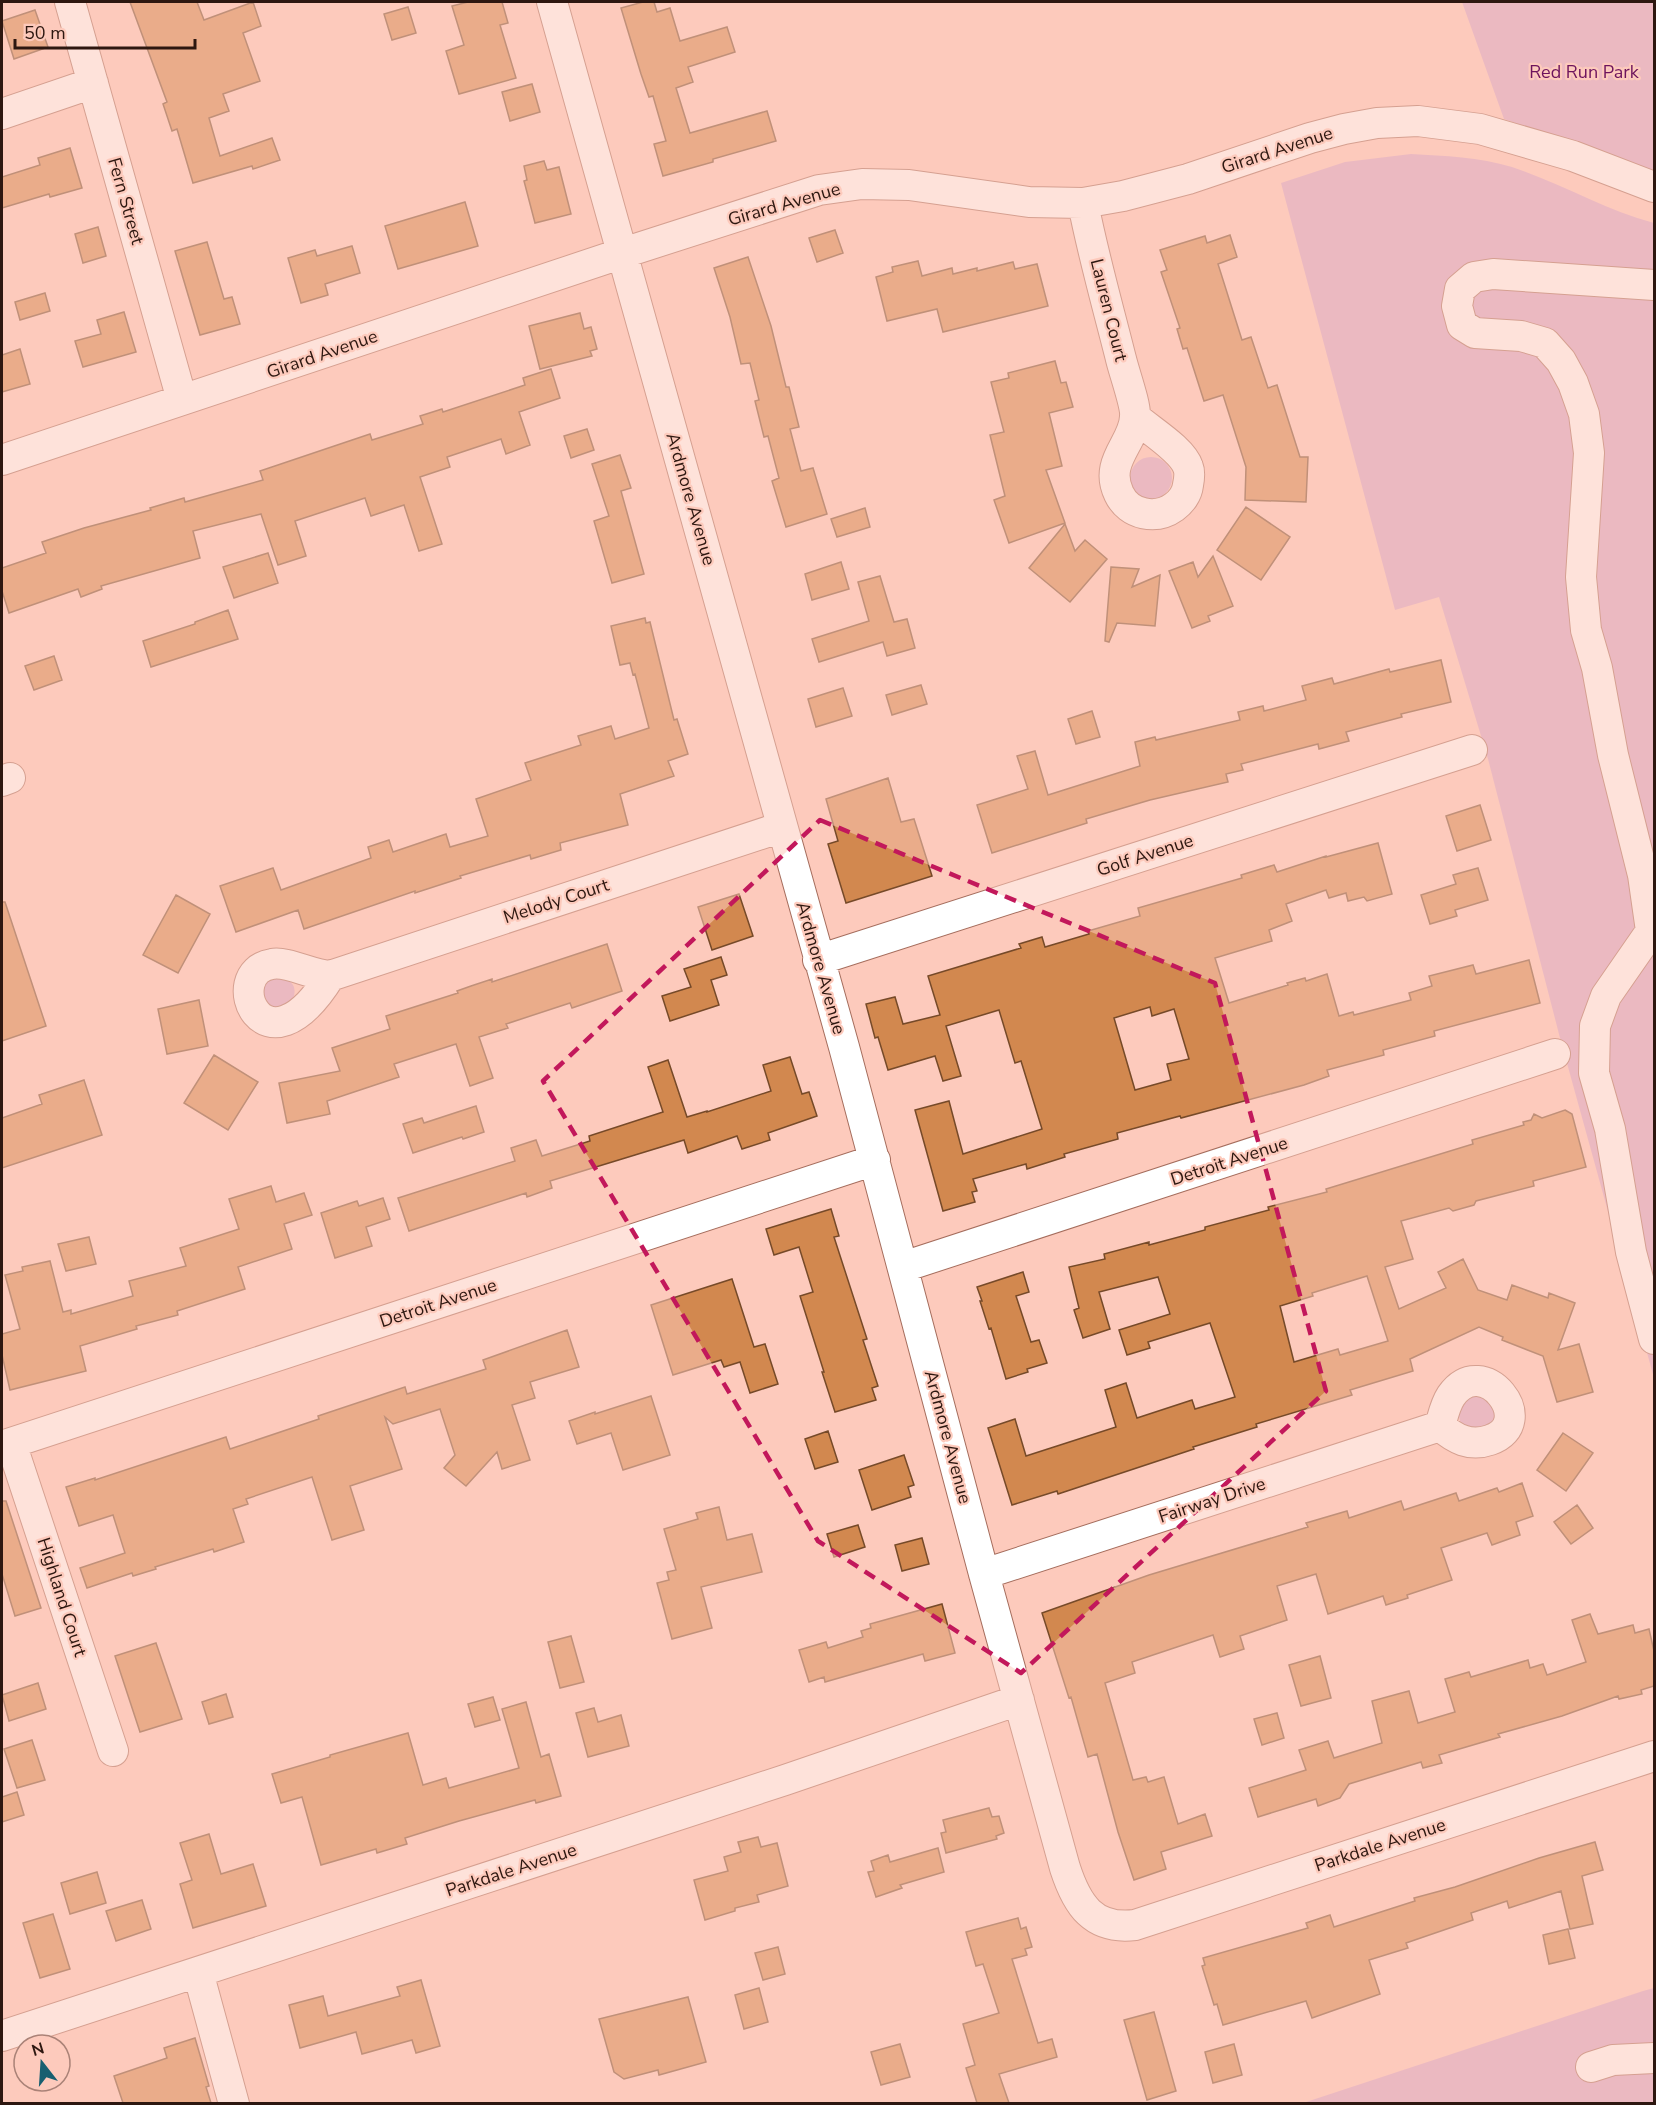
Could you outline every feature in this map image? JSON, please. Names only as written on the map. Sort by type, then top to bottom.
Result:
[{"type":"street","name":"Fern Street","points":[[70,2],[182,400]]},
{"type":"street","name":"Ardmore Avenue","points":[[552,2],[874,1160],[984,1574],[1070,1885],[1087,1911],[1096,1920],[1104,1923]]},
{"type":"street","points":[[2,114],[93,83]]},
{"type":"street","name":"Girard Avenue","points":[[2,460],[819,190],[862,184],[909,185],[1029,202],[1083,203],[1123,196],[1188,179],[1310,138],[1344,129],[1377,123],[1418,121],[1480,129],[1573,156],[1654,186]]},
{"type":"street","name":"Lauren Court","points":[[1083,203],[1136,417]]},
{"type":"street","points":[[1654,285],[1493,274],[1474,277],[1460,289],[1457,306],[1462,325],[1475,333],[1521,336],[1545,344],[1561,361],[1573,383],[1584,414],[1589,453],[1581,577],[1586,630],[1597,668],[1613,755],[1643,875],[1653,928],[1606,996],[1595,1026],[1594,1073],[1610,1129],[1631,1252],[1654,1339]]},
{"type":"street","name":"Golf Avenue","points":[[818,960],[1472,750]]},
{"type":"street","name":"Melody Court","points":[[330,976],[782,826]]},
{"type":"street","name":"Detroit Avenue","points":[[903,1267],[1555,1054]]},
{"type":"street","name":"Detroit Avenue","points":[[6,1445],[874,1160]]},
{"type":"street","name":"Fairway Drive","points":[[984,1574],[1440,1426]]},
{"type":"street","name":"Highland Court","points":[[6,1445],[113,1751]]},
{"type":"street","name":"Parkdale Avenue","points":[[2,2036],[785,1780],[1019,1700]]},
{"type":"street","name":"Parkdale Avenue","points":[[1104,1923],[1122,1927],[1135,1925],[1654,1756]]},
{"type":"street","points":[[198,1972],[234,2103]]},
{"type":"street","points":[[1591,2067],[1613,2060],[1654,2058]]},
{"type":"highlighted area","points":[[820,820],[1215,983],[1326,1391],[1021,1673],[818,1541],[543,1081]]},
{"type":"green space","name":"Red Run Park","points":[[1462,2],[1654,2],[1654,170],[1639,167],[1504,119]]},
{"type":"green space","points":[[1411,154],[1475,159],[1512,167],[1618,211],[1654,223],[1654,1378],[1560,1038],[1488,759],[1439,597],[1395,610],[1281,183],[1345,162]]},
{"type":"green space","points":[[1151,457],[1166,463],[1172,478],[1166,493],[1151,499],[1136,493],[1130,478],[1136,463]]},
{"type":"green space","points":[[271,977],[292,983],[295,991],[291,1004],[270,1008],[261,989]]},
{"type":"green space","points":[[1484,1395],[1496,1414],[1489,1428],[1466,1429],[1460,1421],[1458,1411],[1469,1396]]},
{"type":"green space","points":[[1654,1988],[1654,2103],[1300,2104],[1643,1991]]},
{"type":"building","points":[[130,2],[197,2],[204,20],[253,2],[261,26],[243,33],[260,81],[223,94],[229,111],[209,118],[220,156],[272,138],[280,160],[253,169],[252,166],[193,183],[177,129],[172,131],[163,104],[167,102]]},
{"type":"building","points":[[468,2],[502,2],[508,23],[500,25],[516,78],[459,94],[446,51],[464,45],[452,6]]},
{"type":"building","points":[[643,2],[654,2],[657,12],[670,8],[680,41],[727,27],[735,52],[688,67],[693,82],[676,88],[690,133],[767,111],[776,141],[663,176],[654,144],[666,141],[653,96],[649,97],[641,74],[621,8]]},
{"type":"building","points":[[408,7],[416,33],[392,40],[384,14]]},
{"type":"building","points":[[35,10],[48,47],[14,59],[2,21]]},
{"type":"building","points":[[532,84],[540,112],[510,121],[502,92]]},
{"type":"building","points":[[70,148],[82,188],[50,197],[49,194],[2,208],[2,177],[40,165],[38,158]]},
{"type":"building","points":[[544,161],[547,170],[559,167],[571,214],[535,223],[524,181],[527,180],[524,166]]},
{"type":"building","points":[[465,202],[478,246],[398,269],[385,226]]},
{"type":"building","points":[[98,227],[106,256],[83,263],[75,234]]},
{"type":"building","points":[[835,230],[843,253],[817,262],[809,238]]},
{"type":"building","points":[[1230,235],[1237,257],[1218,264],[1242,340],[1251,337],[1268,388],[1277,385],[1300,457],[1308,457],[1306,502],[1245,500],[1246,467],[1223,395],[1204,401],[1187,348],[1183,349],[1177,329],[1180,328],[1161,272],[1167,270],[1160,250],[1205,236],[1207,243]]},
{"type":"building","points":[[207,242],[224,299],[232,297],[240,324],[200,335],[175,251]]},
{"type":"building","points":[[352,246],[360,273],[325,284],[328,295],[301,303],[288,258],[315,250],[317,256]]},
{"type":"building","points":[[748,257],[771,326],[786,387],[789,387],[799,427],[790,429],[801,471],[813,468],[827,514],[786,527],[772,481],[779,478],[768,436],[764,437],[755,401],[759,400],[750,363],[741,364],[730,317],[714,268]]},
{"type":"building","points":[[918,261],[922,276],[952,268],[953,274],[1013,262],[1015,269],[1037,264],[1048,306],[943,332],[937,309],[887,321],[876,277],[893,272],[892,267]]},
{"type":"building","points":[[45,293],[50,311],[20,320],[15,302]]},
{"type":"building","points":[[124,312],[136,352],[83,367],[75,341],[101,334],[97,320]]},
{"type":"building","points":[[580,313],[584,329],[591,327],[597,349],[590,351],[592,356],[540,369],[529,326]]},
{"type":"building","points":[[20,349],[30,384],[2,392],[2,355]]},
{"type":"building","points":[[1055,361],[1061,383],[1066,382],[1073,407],[1049,413],[1062,466],[1046,470],[1065,523],[1009,543],[994,500],[1005,496],[990,435],[1004,432],[991,382],[1009,378],[1008,373]]},
{"type":"building","points":[[551,369],[560,398],[519,412],[530,445],[506,454],[501,439],[447,457],[450,467],[420,477],[442,544],[419,551],[404,505],[371,516],[365,498],[295,521],[306,556],[278,565],[261,514],[193,531],[200,558],[101,586],[102,589],[81,597],[78,589],[9,613],[2,591],[2,568],[46,553],[42,542],[184,498],[185,502],[263,480],[260,471],[370,434],[372,440],[423,424],[420,416],[442,409],[443,412],[525,385],[523,378]]},
{"type":"building","points":[[587,429],[594,450],[571,458],[564,436]]},
{"type":"building","points":[[620,455],[631,488],[621,491],[644,574],[612,583],[594,521],[609,516],[592,464]]},
{"type":"building","points":[[1246,507],[1290,537],[1261,580],[1217,550]]},
{"type":"building","points":[[865,508],[870,527],[837,537],[831,519]]},
{"type":"building","points":[[1065,524],[1075,551],[1085,540],[1107,559],[1070,602],[1029,568]]},
{"type":"building","points":[[268,553],[278,583],[234,598],[223,567]]},
{"type":"building","points":[[1213,556],[1233,606],[1208,616],[1210,621],[1192,628],[1169,571],[1193,562],[1198,577]]},
{"type":"building","points":[[841,562],[849,589],[812,600],[805,574]]},
{"type":"building","points":[[1111,567],[1139,569],[1132,587],[1160,575],[1155,626],[1117,623],[1109,642],[1105,641]]},
{"type":"building","points":[[880,576],[894,622],[907,619],[915,648],[887,656],[883,642],[819,662],[812,639],[869,621],[858,582]]},
{"type":"building","points":[[228,610],[238,639],[151,667],[143,641],[195,624],[195,622]]},
{"type":"building","points":[[645,618],[646,623],[650,622],[674,720],[677,719],[688,754],[668,761],[674,776],[620,794],[628,825],[560,843],[561,850],[531,859],[530,855],[460,876],[461,878],[415,893],[415,891],[304,929],[298,910],[236,932],[220,886],[273,868],[281,890],[371,858],[368,847],[389,840],[393,852],[446,834],[450,847],[488,836],[476,799],[531,780],[525,763],[581,745],[578,736],[611,726],[615,739],[649,728],[635,674],[633,675],[630,663],[620,665],[611,626]]},
{"type":"building","points":[[54,656],[62,680],[34,690],[25,666]]},
{"type":"building","points":[[1441,660],[1451,702],[1401,714],[1402,717],[1346,732],[1349,741],[1319,749],[1318,744],[1241,764],[1243,770],[1226,774],[1228,782],[1150,800],[1086,819],[1087,823],[992,853],[977,805],[1028,789],[1017,756],[1035,751],[1048,795],[1140,766],[1135,742],[1155,737],[1156,740],[1240,720],[1238,712],[1263,706],[1264,711],[1306,700],[1302,686],[1332,678],[1334,684],[1389,669],[1390,672]]},
{"type":"building","points":[[921,685],[927,704],[892,715],[886,695]]},
{"type":"building","points":[[843,688],[852,716],[816,727],[808,699]]},
{"type":"building","points":[[1092,711],[1100,737],[1076,744],[1068,719]]},
{"type":"building","points":[[888,778],[901,822],[914,819],[932,876],[846,903],[828,844],[838,841],[826,799]]},
{"type":"building","points":[[1480,805],[1491,840],[1457,851],[1446,816]]},
{"type":"building","points":[[1378,843],[1392,894],[1367,901],[1364,897],[1348,901],[1346,893],[1329,898],[1326,890],[1286,904],[1292,921],[1269,930],[1272,941],[1215,958],[1229,1003],[1288,985],[1287,983],[1305,978],[1306,981],[1327,974],[1339,1016],[1353,1012],[1354,1015],[1411,1000],[1409,993],[1432,986],[1429,976],[1473,965],[1476,974],[1529,960],[1540,1003],[1434,1031],[1435,1036],[1383,1050],[1384,1055],[1327,1070],[1329,1076],[1304,1085],[1117,1133],[1118,1139],[1064,1154],[1065,1157],[1027,1169],[1026,1164],[973,1179],[977,1191],[972,1192],[975,1202],[943,1211],[915,1110],[949,1101],[963,1154],[1042,1129],[1021,1061],[1015,1063],[999,1010],[946,1026],[961,1076],[943,1081],[935,1056],[888,1070],[878,1037],[875,1038],[866,1004],[895,997],[903,1024],[940,1015],[928,976],[1021,948],[1019,944],[1042,937],[1045,947],[1089,934],[1088,931],[1140,916],[1138,908],[1242,878],[1241,875],[1274,865],[1277,872]],"holes":[[[1150,1007],[1152,1016],[1174,1009],[1189,1059],[1167,1064],[1171,1080],[1135,1090],[1114,1018]]]},
{"type":"building","points":[[1478,868],[1488,900],[1455,910],[1457,916],[1430,924],[1421,895],[1456,884],[1453,875]]},
{"type":"building","points":[[739,894],[753,936],[712,950],[698,907]]},
{"type":"building","points":[[176,895],[210,914],[178,973],[143,955]]},
{"type":"building","points":[[2,902],[5,902],[46,1026],[2,1041]]},
{"type":"building","points":[[607,944],[622,991],[572,1008],[570,1003],[506,1024],[508,1028],[479,1037],[493,1078],[470,1086],[456,1044],[394,1064],[399,1077],[327,1101],[330,1114],[287,1123],[279,1083],[340,1071],[332,1048],[390,1029],[386,1016],[458,993],[457,991],[492,979],[492,982]]},
{"type":"building","points":[[721,957],[727,975],[711,980],[719,1005],[670,1021],[662,996],[691,987],[684,969]]},
{"type":"building","points":[[199,1000],[208,1046],[167,1054],[158,1009]]},
{"type":"building","points":[[214,1055],[258,1082],[228,1130],[184,1103]]},
{"type":"building","points":[[790,1057],[802,1094],[809,1092],[817,1116],[768,1133],[770,1140],[742,1149],[737,1136],[688,1153],[684,1140],[550,1181],[552,1188],[527,1197],[526,1193],[409,1231],[398,1198],[515,1161],[511,1148],[536,1140],[542,1156],[590,1141],[589,1136],[663,1112],[648,1067],[668,1060],[687,1117],[771,1091],[763,1065]]},
{"type":"building","points":[[84,1080],[102,1135],[2,1168],[2,1118],[42,1104],[39,1095]]},
{"type":"building","points":[[476,1106],[484,1132],[413,1153],[403,1124],[422,1118],[424,1123]]},
{"type":"building","points":[[1565,1110],[1572,1114],[1586,1167],[1533,1181],[1534,1186],[1476,1201],[1474,1205],[1453,1211],[1449,1208],[1401,1221],[1413,1259],[1385,1267],[1399,1309],[1446,1288],[1438,1272],[1463,1259],[1478,1290],[1507,1300],[1512,1285],[1548,1298],[1549,1293],[1575,1303],[1558,1350],[1579,1344],[1593,1392],[1557,1402],[1543,1356],[1502,1340],[1503,1337],[1479,1327],[1410,1359],[1413,1371],[1350,1390],[1352,1395],[1256,1424],[1257,1427],[1058,1494],[1057,1491],[1012,1505],[988,1428],[1015,1419],[1026,1456],[1116,1427],[1105,1390],[1126,1383],[1137,1418],[1192,1400],[1195,1409],[1235,1397],[1210,1323],[1148,1342],[1150,1348],[1127,1355],[1119,1330],[1170,1314],[1158,1277],[1099,1292],[1110,1329],[1083,1338],[1074,1310],[1079,1308],[1069,1267],[1105,1259],[1104,1254],[1205,1230],[1205,1227],[1269,1210],[1268,1207],[1327,1192],[1326,1189],[1473,1144],[1472,1140],[1524,1125],[1523,1122],[1531,1120],[1534,1114],[1542,1118]],"holes":[[[1367,1276],[1388,1341],[1340,1355],[1338,1349],[1294,1362],[1280,1306],[1313,1296],[1312,1293]]]},
{"type":"building","points":[[271,1186],[276,1202],[304,1193],[312,1215],[284,1224],[292,1249],[238,1267],[245,1289],[177,1311],[178,1315],[136,1326],[137,1329],[80,1346],[86,1371],[10,1390],[2,1355],[2,1334],[20,1329],[5,1275],[23,1271],[22,1267],[50,1261],[63,1312],[71,1310],[71,1314],[133,1296],[129,1281],[186,1266],[180,1248],[239,1229],[229,1199]]},
{"type":"building","points":[[383,1198],[390,1219],[366,1227],[372,1246],[335,1258],[321,1213],[357,1201],[359,1206]]},
{"type":"building","points":[[831,1209],[839,1236],[834,1237],[867,1339],[863,1340],[878,1386],[872,1388],[876,1400],[835,1412],[800,1296],[813,1292],[799,1247],[774,1255],[766,1229]]},
{"type":"building","points":[[89,1237],[96,1264],[66,1271],[58,1244]]},
{"type":"building","points":[[1023,1272],[1029,1292],[1016,1296],[1031,1342],[1039,1340],[1047,1363],[1006,1379],[977,1287]]},
{"type":"building","points":[[732,1279],[754,1347],[765,1344],[778,1384],[750,1393],[740,1362],[724,1367],[721,1360],[673,1375],[651,1305]]},
{"type":"building","points":[[567,1330],[579,1367],[530,1382],[535,1398],[512,1405],[530,1460],[502,1469],[497,1452],[466,1486],[444,1468],[455,1455],[440,1409],[393,1424],[385,1417],[402,1469],[350,1486],[364,1530],[332,1540],[312,1477],[246,1499],[248,1504],[233,1509],[244,1542],[214,1552],[213,1549],[155,1567],[156,1569],[133,1576],[132,1573],[87,1588],[80,1568],[125,1553],[113,1515],[79,1526],[66,1487],[95,1478],[95,1480],[226,1437],[230,1449],[405,1387],[407,1394],[486,1369],[483,1360]]},
{"type":"building","points":[[651,1396],[670,1455],[623,1470],[611,1433],[577,1444],[569,1421]]},
{"type":"building","points":[[828,1431],[838,1462],[815,1469],[805,1439]]},
{"type":"building","points":[[1563,1433],[1593,1453],[1566,1491],[1537,1470]]},
{"type":"building","points":[[904,1455],[914,1485],[908,1487],[911,1497],[872,1510],[859,1470]]},
{"type":"building","points":[[1522,1483],[1533,1516],[1516,1522],[1520,1535],[1492,1545],[1487,1533],[1441,1548],[1452,1580],[1407,1595],[1408,1598],[1386,1605],[1383,1596],[1328,1614],[1316,1574],[1277,1586],[1287,1620],[1240,1636],[1244,1649],[1220,1657],[1213,1635],[1132,1662],[1135,1673],[1105,1683],[1133,1780],[1146,1777],[1148,1782],[1164,1777],[1178,1824],[1205,1814],[1212,1836],[1161,1852],[1166,1869],[1134,1880],[1118,1832],[1097,1754],[1088,1757],[1071,1697],[1069,1698],[1042,1613],[1149,1575],[1308,1527],[1306,1523],[1347,1511],[1349,1518],[1401,1501],[1404,1510],[1456,1493],[1459,1501],[1497,1488],[1499,1492]]},
{"type":"building","points":[[2,1501],[6,1501],[41,1608],[15,1616],[2,1574]]},
{"type":"building","points":[[1577,1505],[1593,1528],[1571,1544],[1554,1522]]},
{"type":"building","points":[[719,1507],[727,1540],[752,1534],[762,1572],[701,1587],[712,1628],[672,1639],[657,1583],[669,1580],[667,1572],[676,1570],[664,1529],[698,1519],[696,1513]]},
{"type":"building","points":[[858,1525],[865,1547],[834,1557],[827,1534]]},
{"type":"building","points":[[922,1538],[929,1564],[902,1571],[895,1545]]},
{"type":"building","points":[[942,1604],[955,1653],[925,1661],[923,1654],[825,1682],[824,1677],[809,1682],[799,1650],[826,1642],[828,1648],[863,1637],[861,1631],[871,1628],[870,1624]]},
{"type":"building","points":[[1590,1614],[1598,1634],[1633,1625],[1635,1633],[1649,1629],[1654,1651],[1654,1686],[1641,1690],[1642,1694],[1619,1699],[1618,1696],[1562,1716],[1498,1734],[1500,1737],[1439,1755],[1442,1763],[1423,1768],[1421,1762],[1349,1784],[1340,1798],[1318,1806],[1316,1799],[1258,1817],[1249,1788],[1306,1770],[1299,1750],[1328,1741],[1334,1758],[1382,1743],[1372,1701],[1409,1691],[1418,1723],[1455,1712],[1445,1679],[1469,1672],[1471,1677],[1528,1660],[1530,1668],[1543,1664],[1547,1675],[1586,1662],[1572,1620]]},
{"type":"building","points":[[571,1636],[584,1682],[560,1688],[548,1642]]},
{"type":"building","points":[[156,1643],[182,1719],[140,1732],[115,1656]]},
{"type":"building","points":[[1320,1656],[1331,1698],[1301,1706],[1289,1665]]},
{"type":"building","points":[[38,1683],[46,1709],[9,1721],[2,1695]]},
{"type":"building","points":[[226,1694],[233,1717],[209,1724],[202,1702]]},
{"type":"building","points":[[493,1697],[500,1720],[475,1727],[468,1704]]},
{"type":"building","points":[[526,1702],[541,1757],[549,1754],[561,1796],[536,1803],[535,1800],[459,1821],[405,1838],[407,1844],[377,1853],[376,1849],[321,1865],[302,1797],[281,1803],[272,1774],[408,1733],[423,1785],[446,1778],[449,1788],[519,1768],[502,1709]]},
{"type":"building","points":[[594,1708],[598,1722],[621,1715],[629,1746],[588,1757],[576,1713]]},
{"type":"building","points":[[1277,1713],[1284,1738],[1262,1745],[1254,1719]]},
{"type":"building","points":[[32,1740],[45,1780],[17,1788],[4,1749]]},
{"type":"building","points":[[17,1792],[24,1815],[2,1822],[2,1797]]},
{"type":"building","points":[[989,1808],[992,1817],[999,1816],[1004,1833],[996,1836],[997,1839],[946,1853],[941,1833],[946,1832],[943,1820]]},
{"type":"building","points":[[209,1834],[221,1874],[253,1864],[266,1906],[193,1928],[180,1884],[192,1880],[180,1843]]},
{"type":"building","points":[[758,1837],[761,1847],[777,1843],[788,1886],[757,1895],[759,1902],[735,1908],[735,1911],[705,1920],[694,1880],[728,1871],[724,1857],[741,1852],[738,1842]]},
{"type":"building","points":[[1595,1842],[1603,1870],[1582,1876],[1593,1924],[1570,1929],[1561,1891],[1509,1908],[1507,1901],[1471,1913],[1473,1920],[1406,1943],[1408,1948],[1369,1960],[1380,1994],[1312,2018],[1306,2001],[1223,2025],[1202,1966],[1205,1965],[1203,1958],[1308,1928],[1306,1923],[1330,1915],[1334,1927],[1415,1901],[1414,1898]]},
{"type":"building","points":[[938,1848],[944,1872],[900,1885],[902,1888],[876,1897],[868,1872],[874,1871],[871,1861],[888,1855],[890,1862]]},
{"type":"building","points":[[97,1872],[106,1903],[70,1914],[61,1883]]},
{"type":"building","points":[[142,1900],[151,1929],[116,1941],[106,1911]]},
{"type":"building","points":[[53,1914],[70,1969],[40,1978],[23,1923]]},
{"type":"building","points":[[1018,1918],[1021,1929],[1026,1927],[1032,1947],[1025,1949],[1027,1955],[1012,1959],[1038,2043],[1052,2039],[1057,2057],[999,2074],[1009,2103],[977,2103],[966,2068],[975,2065],[963,2024],[999,2013],[983,1964],[976,1966],[966,1932]]},
{"type":"building","points":[[1568,1929],[1575,1958],[1549,1964],[1543,1935]]},
{"type":"building","points":[[778,1947],[785,1974],[763,1980],[755,1953]]},
{"type":"building","points":[[421,1980],[440,2046],[416,2053],[412,2040],[362,2054],[356,2032],[300,2048],[289,2005],[323,1996],[328,2016],[400,1996],[397,1987]]},
{"type":"building","points":[[759,1988],[768,2022],[744,2029],[735,1995]]},
{"type":"building","points":[[688,1997],[706,2062],[659,2075],[658,2070],[624,2079],[614,2072],[599,2019]]},
{"type":"building","points":[[1154,2012],[1176,2091],[1147,2100],[1124,2020]]},
{"type":"building","points":[[195,2038],[209,2086],[206,2087],[211,2103],[123,2103],[114,2076],[167,2058],[164,2048]]},
{"type":"building","points":[[900,2044],[910,2077],[881,2085],[871,2052]]},
{"type":"building","points":[[1234,2044],[1242,2075],[1213,2083],[1205,2052]]}]
